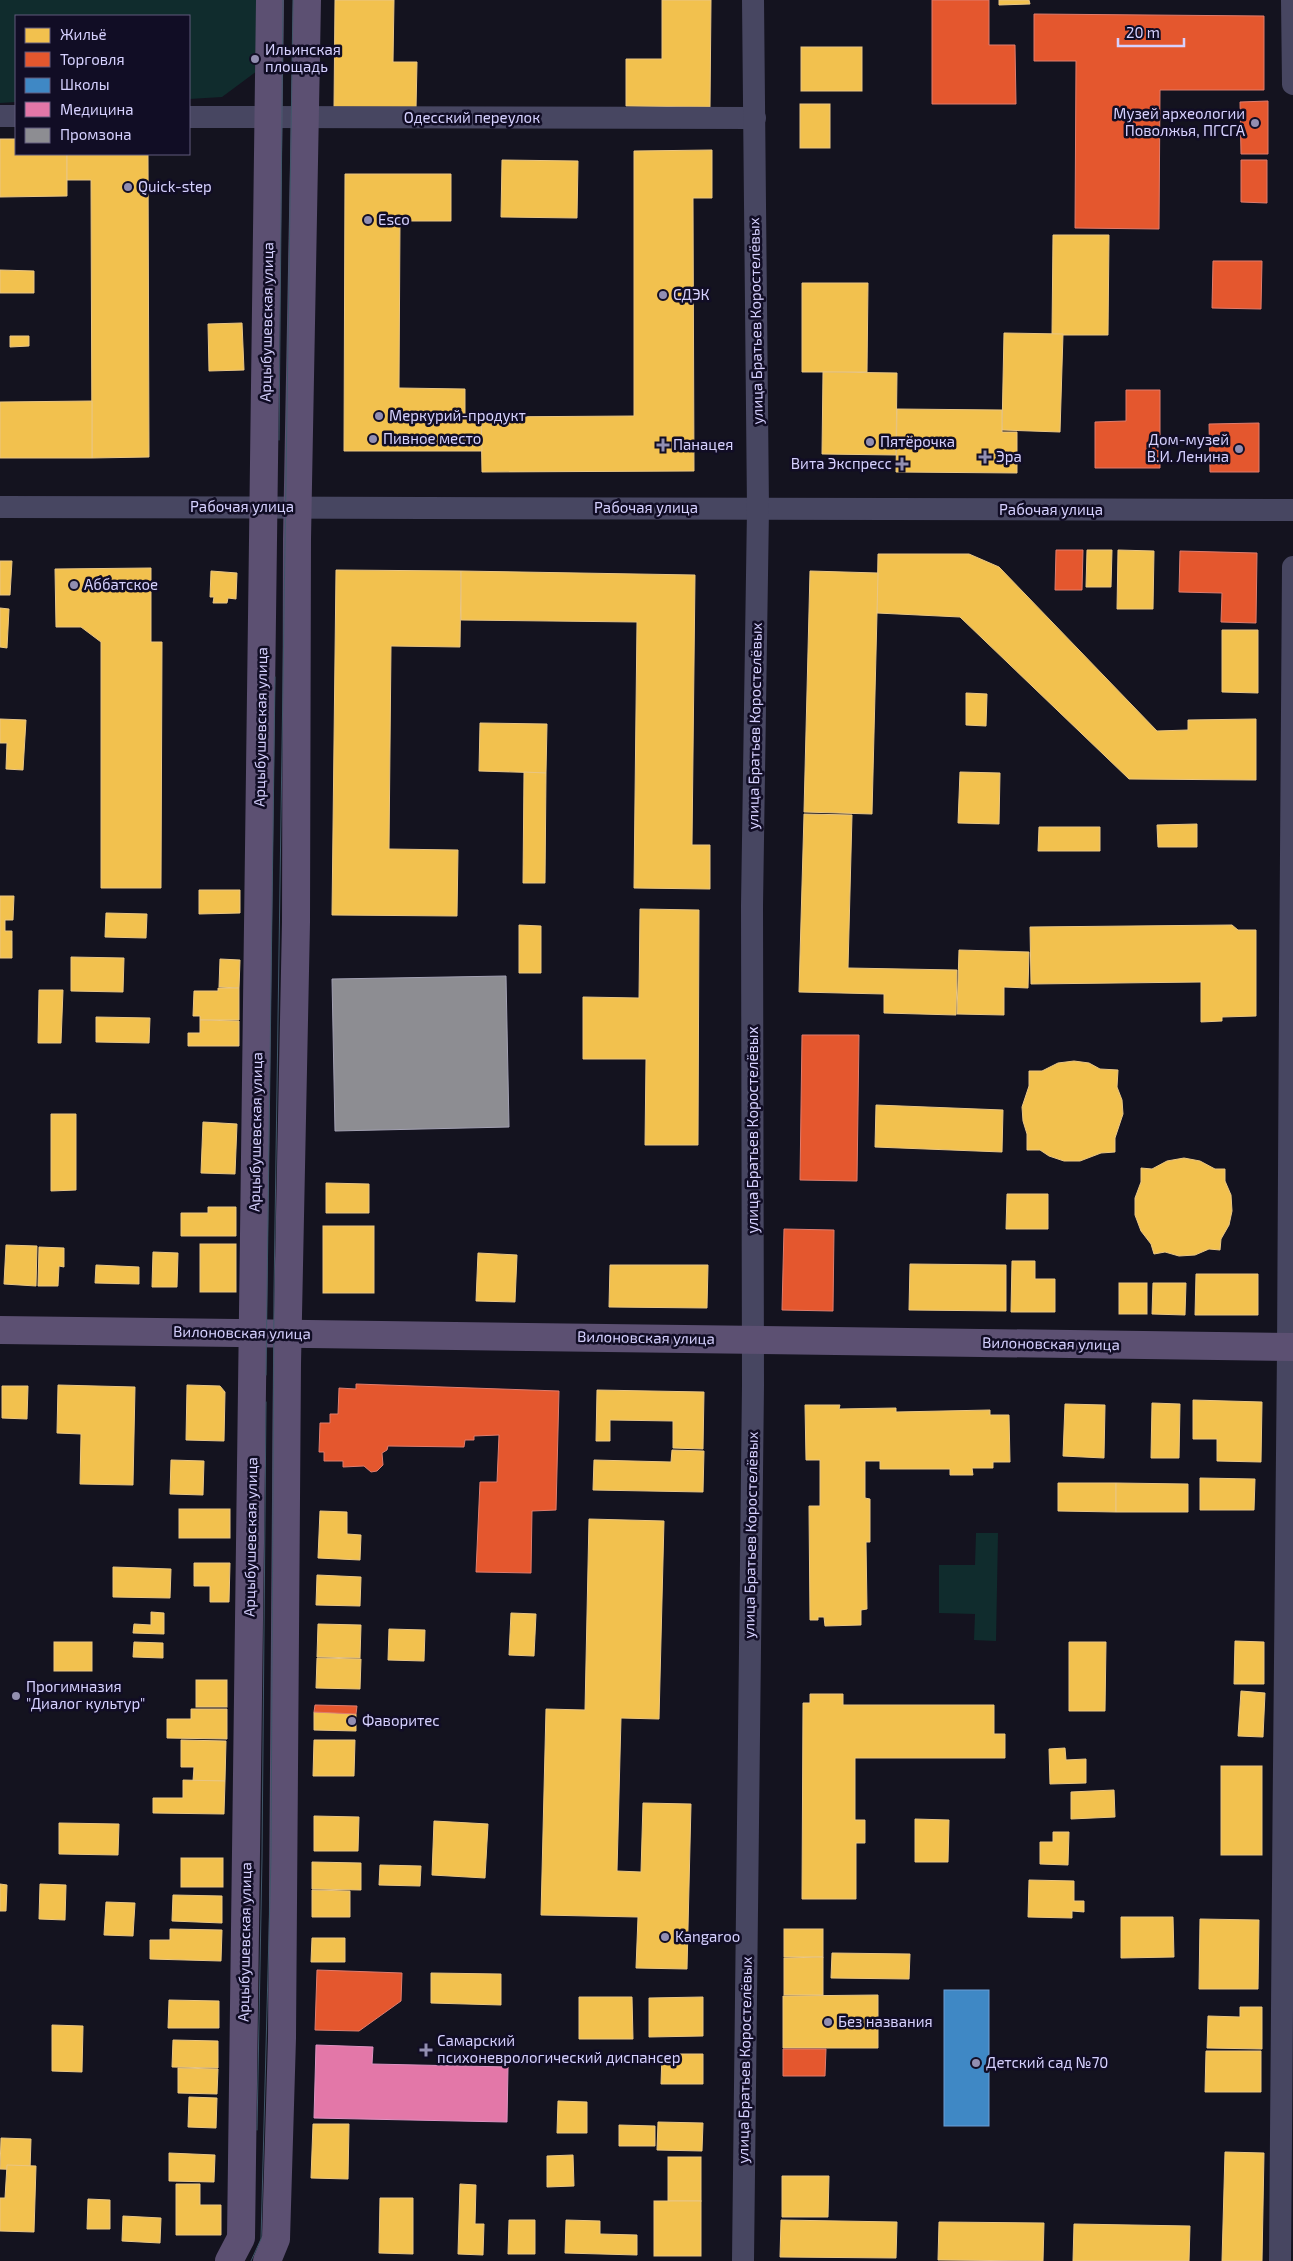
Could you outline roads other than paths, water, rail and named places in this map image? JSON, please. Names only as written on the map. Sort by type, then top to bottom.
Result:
[{"type":"main road","name":"Арцыбушевская улица","points":[[229,2261],[241,2238],[270,117],[270,0]]},
{"type":"main road","points":[[266,2261],[276,2238],[282,2038],[288,1334],[296,931],[299,508],[307,0]]},
{"type":"main road","name":"Вилоновская улица","points":[[0,1330],[1291,1347]]},
{"type":"street","name":"улица Братьев Коростелёвых","points":[[743,2261],[753,1340],[752,906],[758,509],[753,0]]},
{"type":"street","points":[[1292,0],[1293,84]]},
{"type":"street","points":[[0,116],[15,116]]},
{"type":"street","name":"Одесский переулок","points":[[190,117],[754,118]]},
{"type":"street","name":"Рабочая улица","points":[[0,507],[1293,510]]},
{"type":"street","points":[[1280,2261],[1281,1900],[1291,1347],[1289,790],[1293,567]]},
{"type":"tram line","points":[[279,440],[283,0]]},
{"type":"tram line","points":[[251,2261],[261,2239],[271,1857],[274,1293],[293,0]]},
{"type":"tram line","points":[[266,1375],[275,677]]},
{"type":"tram line","points":[[257,2130],[262,1858],[266,1402]]},
{"type":"place","name":"Ильинская площадь","points":[[255,59]]},
{"type":"place","name":"Музей археологии Поволжья, ПГСГА","points":[[1255,123]]},
{"type":"place","name":"Quick-step","points":[[128,187]]},
{"type":"place","name":"Esco","points":[[368,220]]},
{"type":"place","name":"СДЭК","points":[[663,295]]},
{"type":"place","name":"Меркурий-продукт","points":[[379,416]]},
{"type":"place","name":"Пивное место","points":[[373,439]]},
{"type":"place","name":"Пятёрочка","points":[[870,442]]},
{"type":"place","name":"Панацея","points":[[663,445]]},
{"type":"place","name":"Дом-музей В.И. Ленина","points":[[1239,449]]},
{"type":"place","name":"Эра","points":[[985,457]]},
{"type":"place","name":"Вита Экспресс","points":[[902,464]]},
{"type":"place","name":"Аббатское","points":[[74,585]]},
{"type":"place","name":"Прогимназия \"Диалог культур\"","points":[[16,1696]]},
{"type":"place","name":"Фаворитес","points":[[352,1721]]},
{"type":"place","name":"Kangaroo","points":[[665,1937]]},
{"type":"place","name":"Без названия","points":[[828,2022]]},
{"type":"place","name":"Самарский психоневрологический диспансер","points":[[426,2050]]},
{"type":"place","name":"Детский сад №70","points":[[976,2063]]}]
